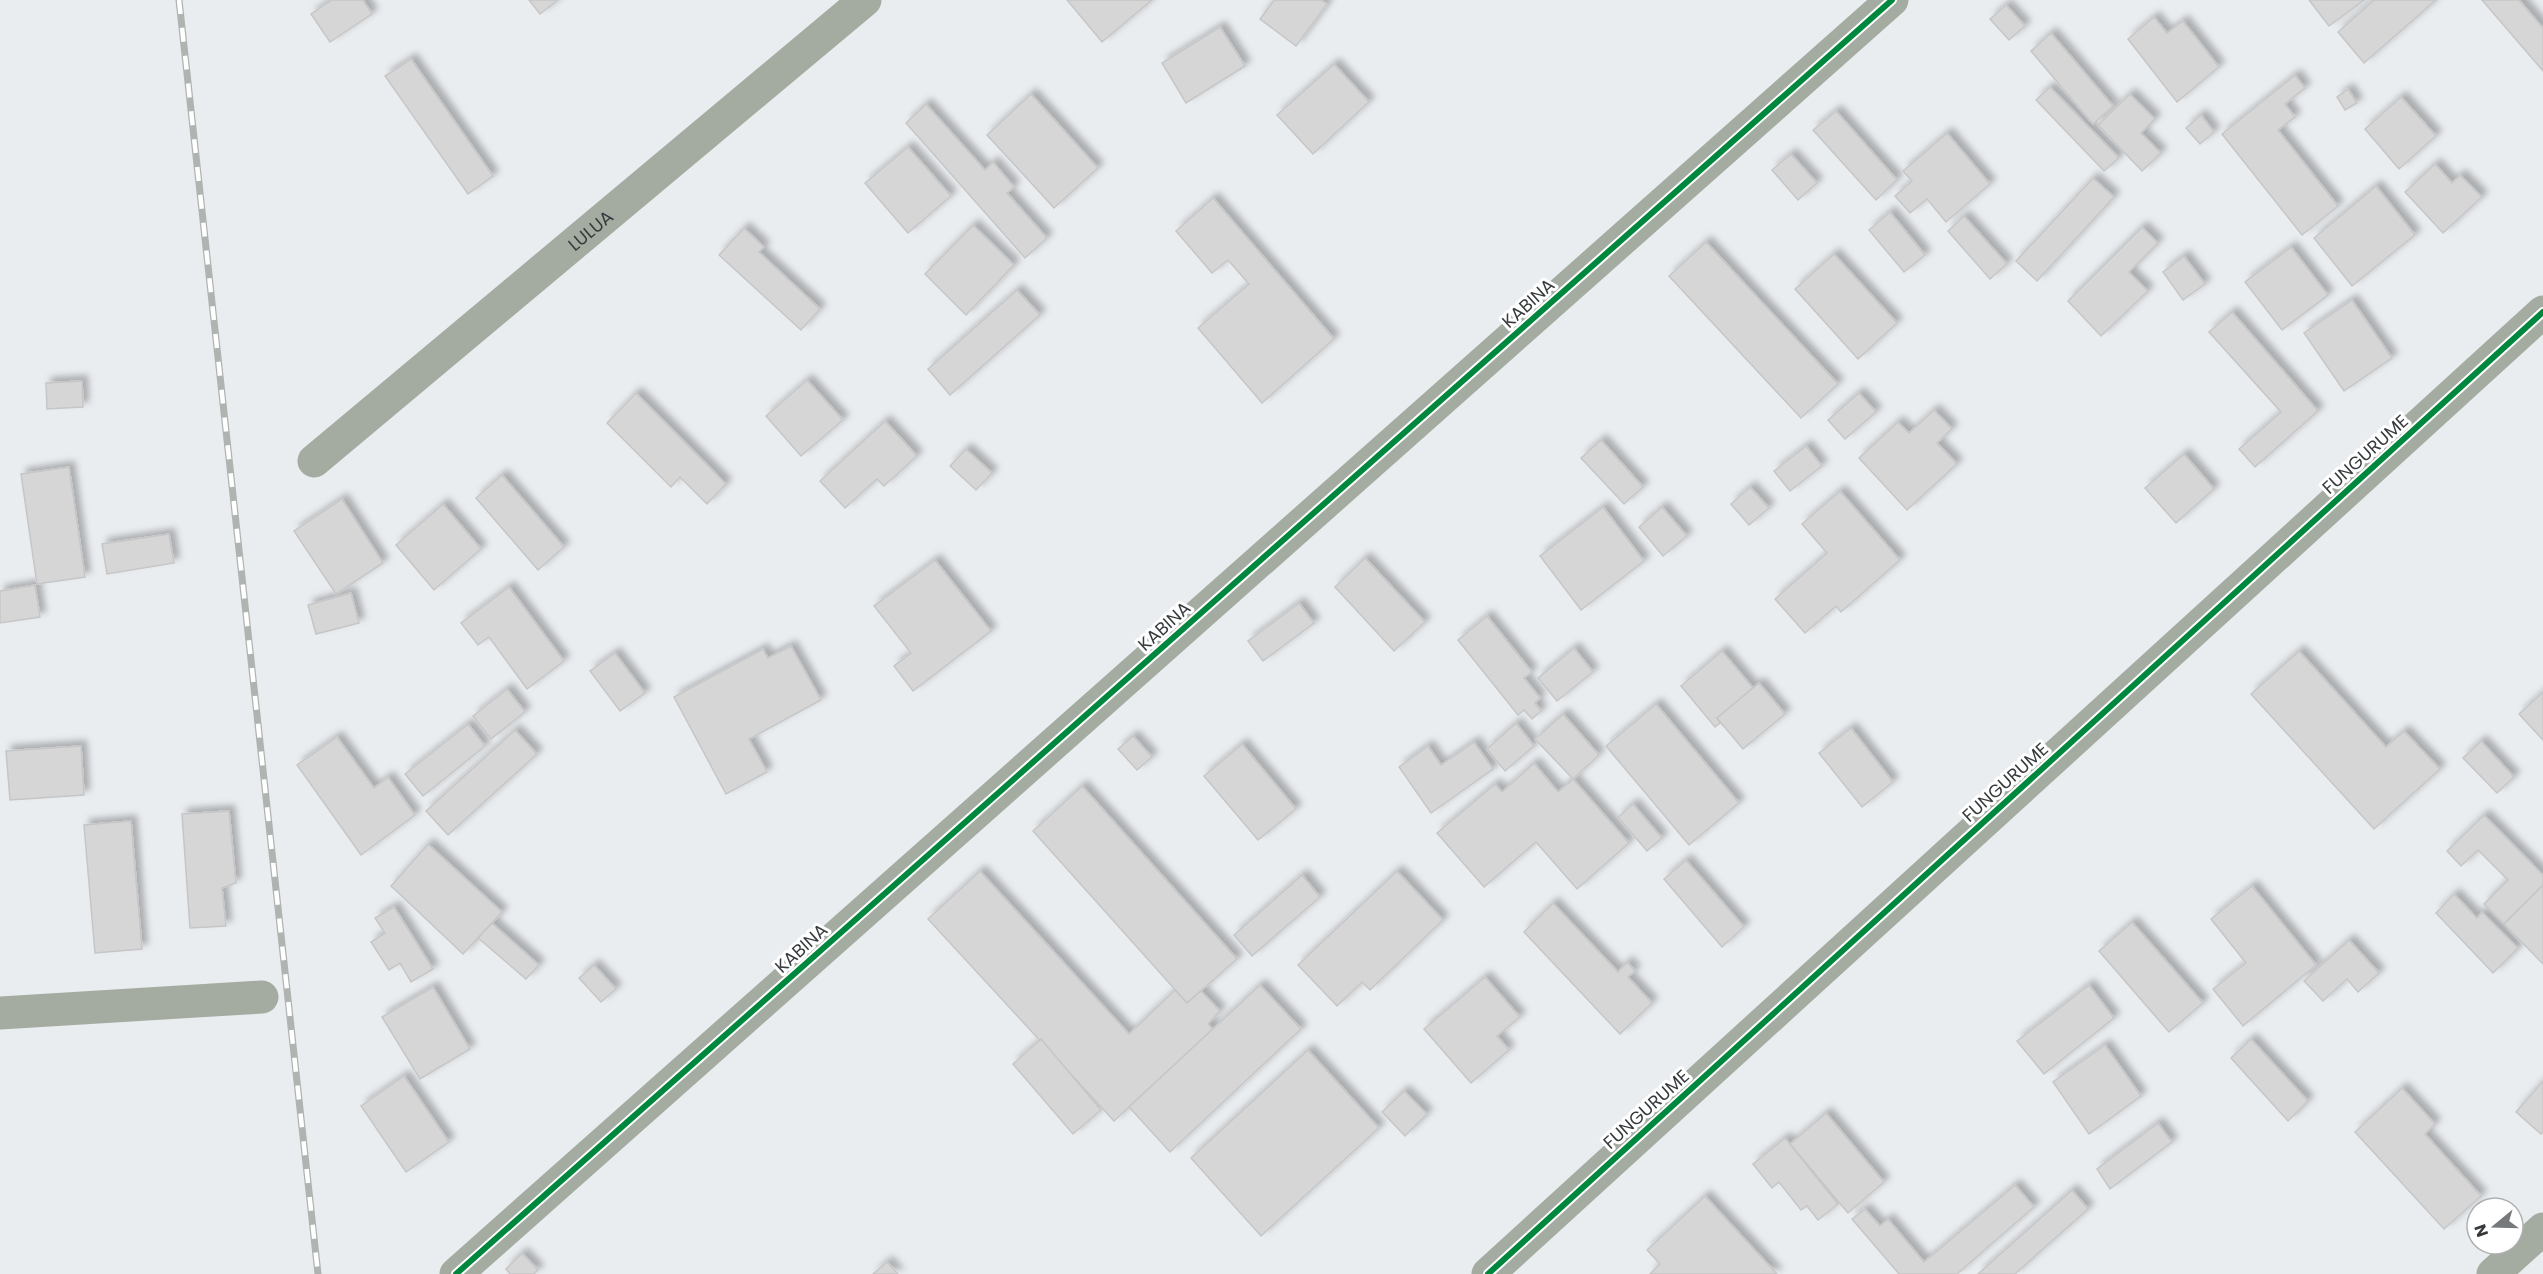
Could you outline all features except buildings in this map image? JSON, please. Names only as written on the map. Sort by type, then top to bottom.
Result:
[{"type":"street","name":"LULUA","points":[[314,461],[865,0]]},
{"type":"street","name":"KABINA","points":[[456,1274],[1892,0]]},
{"type":"street","name":"FUNGURUME","points":[[1488,1274],[2543,312]]},
{"type":"street","points":[[0,1013],[262,997]]},
{"type":"street","points":[[2493,1274],[2543,1229]]},
{"type":"railway","points":[[179,0],[318,1274]]},
{"type":"cycle path","points":[[456,1274],[1892,0]]},
{"type":"cycle path","points":[[1488,1274],[2543,312]]}]
